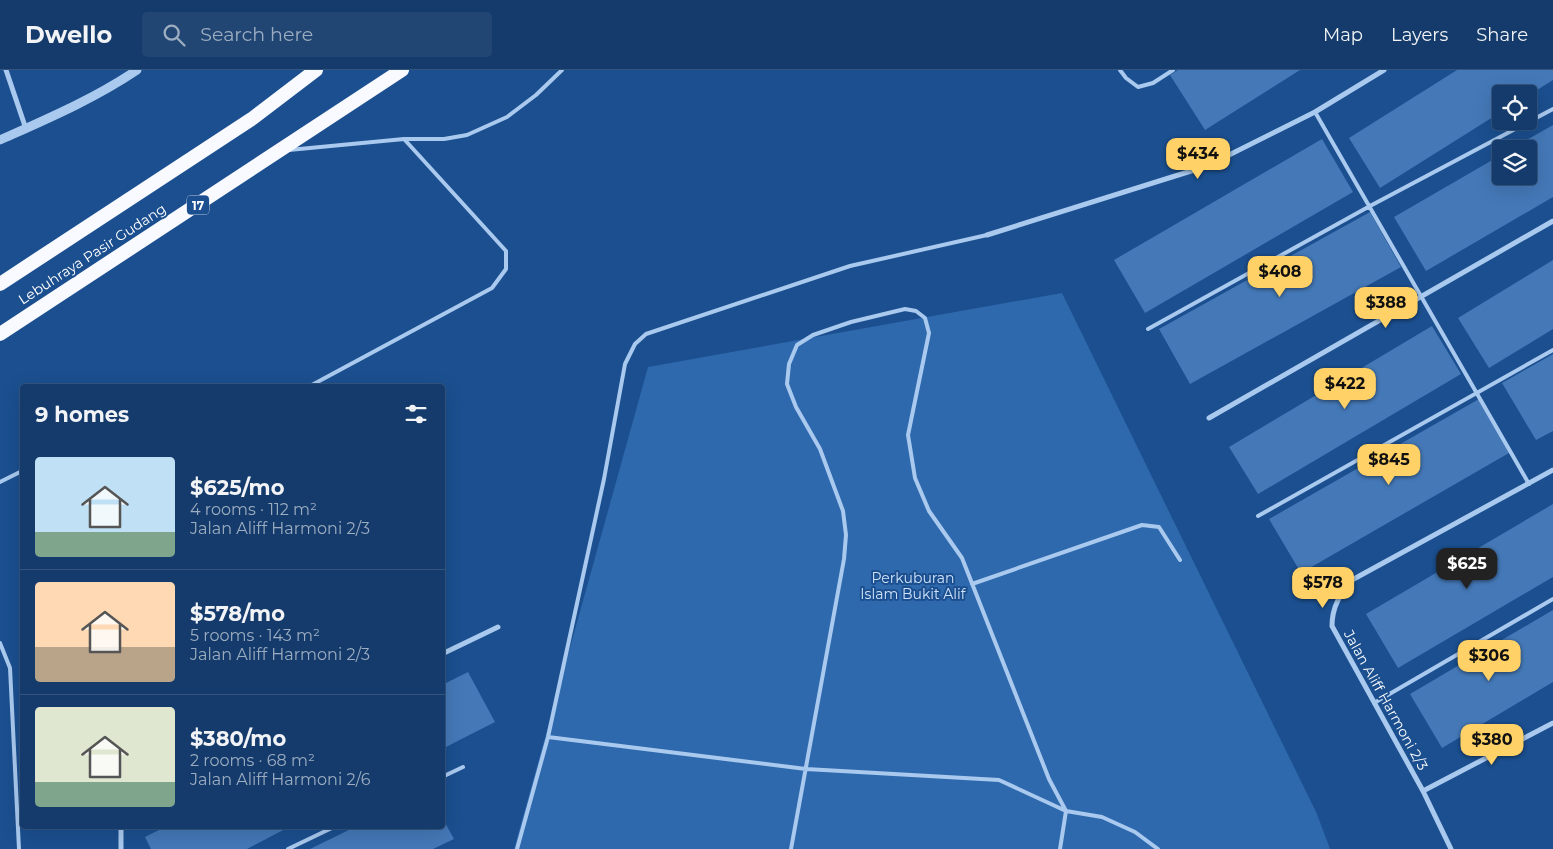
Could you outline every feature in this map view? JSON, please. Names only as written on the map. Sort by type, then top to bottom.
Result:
[{"type":"highway","name":"Lebuhraya Pasir Gudang","points":[[0,284],[253,118],[316,70]]},
{"type":"highway","name":"Lebuhraya Pasir Gudang","points":[[0,334],[402,70]]},
{"type":"street","points":[[6,70],[26,129]]},
{"type":"street","points":[[0,140],[78,105],[137,70]]},
{"type":"street","points":[[987,234],[1207,166],[1315,112],[1384,70]]},
{"type":"street","points":[[1208,418],[1423,297],[1553,221]]},
{"type":"street","name":"Jalan Aliff Harmoni 2/3","points":[[1450,849],[1422,791],[1332,626],[1332,614],[1343,591],[1352,580],[1553,470]]},
{"type":"street","points":[[445,653],[498,627]]},
{"type":"street","points":[[1422,791],[1553,722]]},
{"type":"street","points":[[121,829],[121,849]]},
{"type":"lane","points":[[279,151],[404,139],[444,139],[466,134],[507,117],[536,95],[562,70]]},
{"type":"lane","points":[[1120,70],[1126,78],[1138,87],[1153,83],[1173,70]]},
{"type":"lane","points":[[1148,329],[1370,206],[1553,109]]},
{"type":"lane","points":[[1315,112],[1529,484]]},
{"type":"lane","points":[[314,384],[492,288],[506,269],[506,251],[404,139]]},
{"type":"lane","points":[[517,849],[548,737],[604,479],[625,364],[634,344],[646,334],[850,266],[987,234]]},
{"type":"lane","points":[[791,849],[844,560],[846,535],[843,511],[820,449],[796,407],[787,384],[789,364],[797,345],[813,335],[850,322],[905,309],[916,311],[925,318],[928,333],[908,435],[915,478],[929,511],[962,558],[1048,779],[1066,811],[1060,849]]},
{"type":"lane","points":[[1258,516],[1553,350]]},
{"type":"lane","points":[[0,482],[20,472]]},
{"type":"lane","points":[[972,584],[1142,525],[1159,527],[1180,560]]},
{"type":"lane","points":[[1374,703],[1553,599]]},
{"type":"lane","points":[[0,643],[10,668],[19,849]]},
{"type":"lane","points":[[548,737],[806,770],[999,780],[1066,811],[1102,817],[1135,832],[1158,849]]},
{"type":"lane","points":[[445,776],[464,767]]},
{"type":"lane","points":[[288,849],[330,829]]},
{"type":"green space","name":"Perkuburan Islam Bukit Alif","points":[[1062,293],[1317,814],[1330,849],[514,849],[648,367]]},
{"type":"building","points":[[1178,70],[1300,70],[1205,130],[1170,75]]},
{"type":"building","points":[[1457,70],[1553,70],[1553,80],[1537,90],[1537,85],[1492,85],[1492,118],[1380,188],[1349,138]]},
{"type":"building","points":[[1553,125],[1553,197],[1426,271],[1394,217],[1492,160],[1492,185],[1537,185],[1537,140],[1527,140]]},
{"type":"building","points":[[1322,139],[1353,192],[1145,313],[1114,260]]},
{"type":"building","points":[[1370,212],[1401,267],[1190,384],[1159,329]]},
{"type":"building","points":[[1553,260],[1553,329],[1489,368],[1458,318]]},
{"type":"building","points":[[1432,326],[1461,374],[1258,494],[1229,447]]},
{"type":"building","points":[[1553,354],[1553,431],[1536,440],[1502,383]]},
{"type":"building","points":[[1479,399],[1509,453],[1301,573],[1269,519]]},
{"type":"building","points":[[1553,504],[1553,577],[1398,668],[1366,614]]},
{"type":"building","points":[[1553,610],[1553,682],[1442,748],[1410,694]]},
{"type":"building","points":[[468,672],[495,722],[445,747],[445,684]]},
{"type":"building","points":[[445,822],[454,839],[433,849],[310,849],[351,829],[445,829]]},
{"type":"building","points":[[161,829],[285,829],[247,849],[151,849],[145,837]]}]
